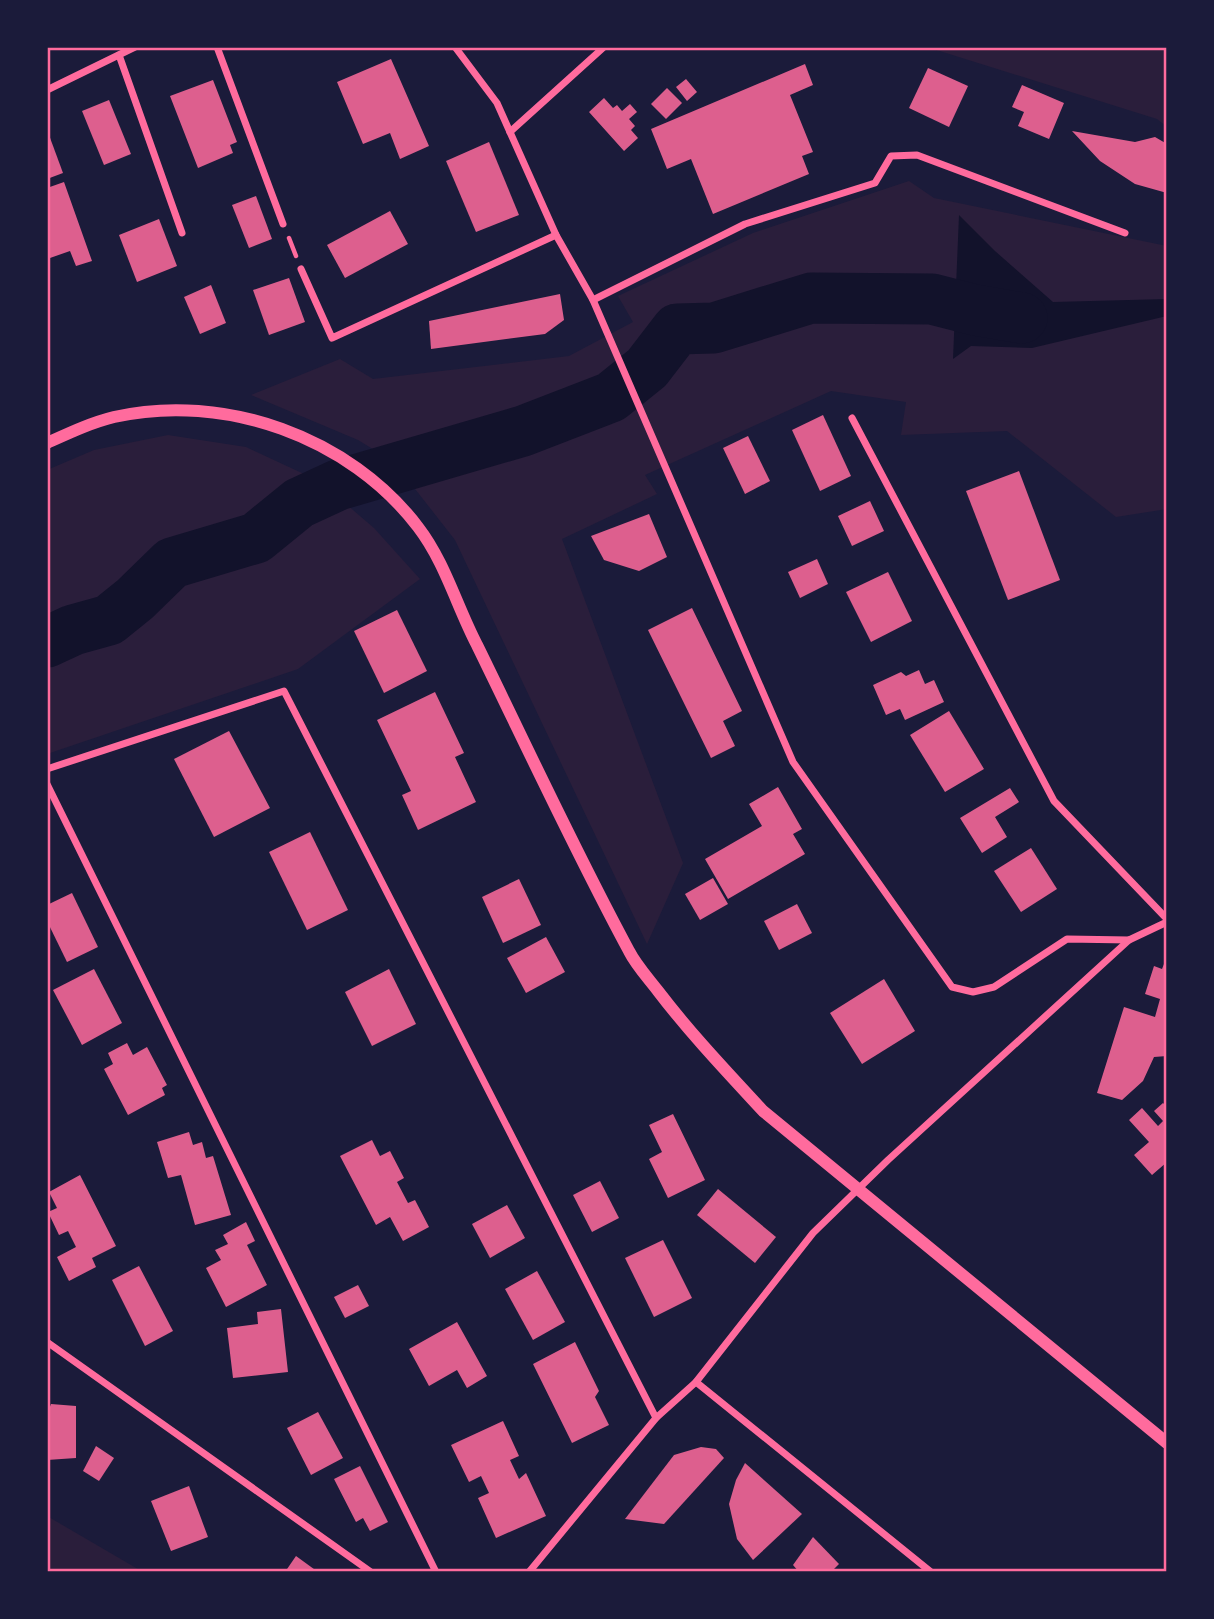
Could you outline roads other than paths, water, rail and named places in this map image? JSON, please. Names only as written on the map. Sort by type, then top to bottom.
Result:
[{"type":"street","points":[[47,90],[135,47]]},
{"type":"street","points":[[217,47],[283,224]]},
{"type":"street","points":[[455,47],[497,103],[556,235],[593,300],[793,762],[952,987],[973,992],[994,987],[1067,939],[1129,940]]},
{"type":"street","points":[[510,132],[604,47]]},
{"type":"street","points":[[119,55],[182,233]]},
{"type":"street","points":[[593,300],[745,224],[875,183],[891,156],[918,155],[1125,233]]},
{"type":"street","points":[[301,269],[332,338],[556,235]]},
{"type":"street","points":[[47,443],[88,424],[115,417],[145,412],[208,413],[278,427],[321,444],[349,461],[388,493],[419,528],[440,565],[467,626],[630,954],[708,1051],[763,1111],[1167,1443]]},
{"type":"street","points":[[530,1572],[656,1418],[696,1382],[813,1233],[898,1150],[1129,940],[1167,921],[1054,801],[852,418]]},
{"type":"street","points":[[47,769],[284,691],[656,1418]]},
{"type":"street","points":[[47,784],[436,1572]]},
{"type":"street","points":[[47,1342],[370,1572]]},
{"type":"street","points":[[696,1382],[931,1572]]},
{"type":"waterway","points":[[47,642],[73,630],[109,620],[172,563],[256,538],[299,503],[338,485],[523,431],[611,397],[647,368],[677,329],[714,328],[811,298],[932,299],[1022,318]]}]
